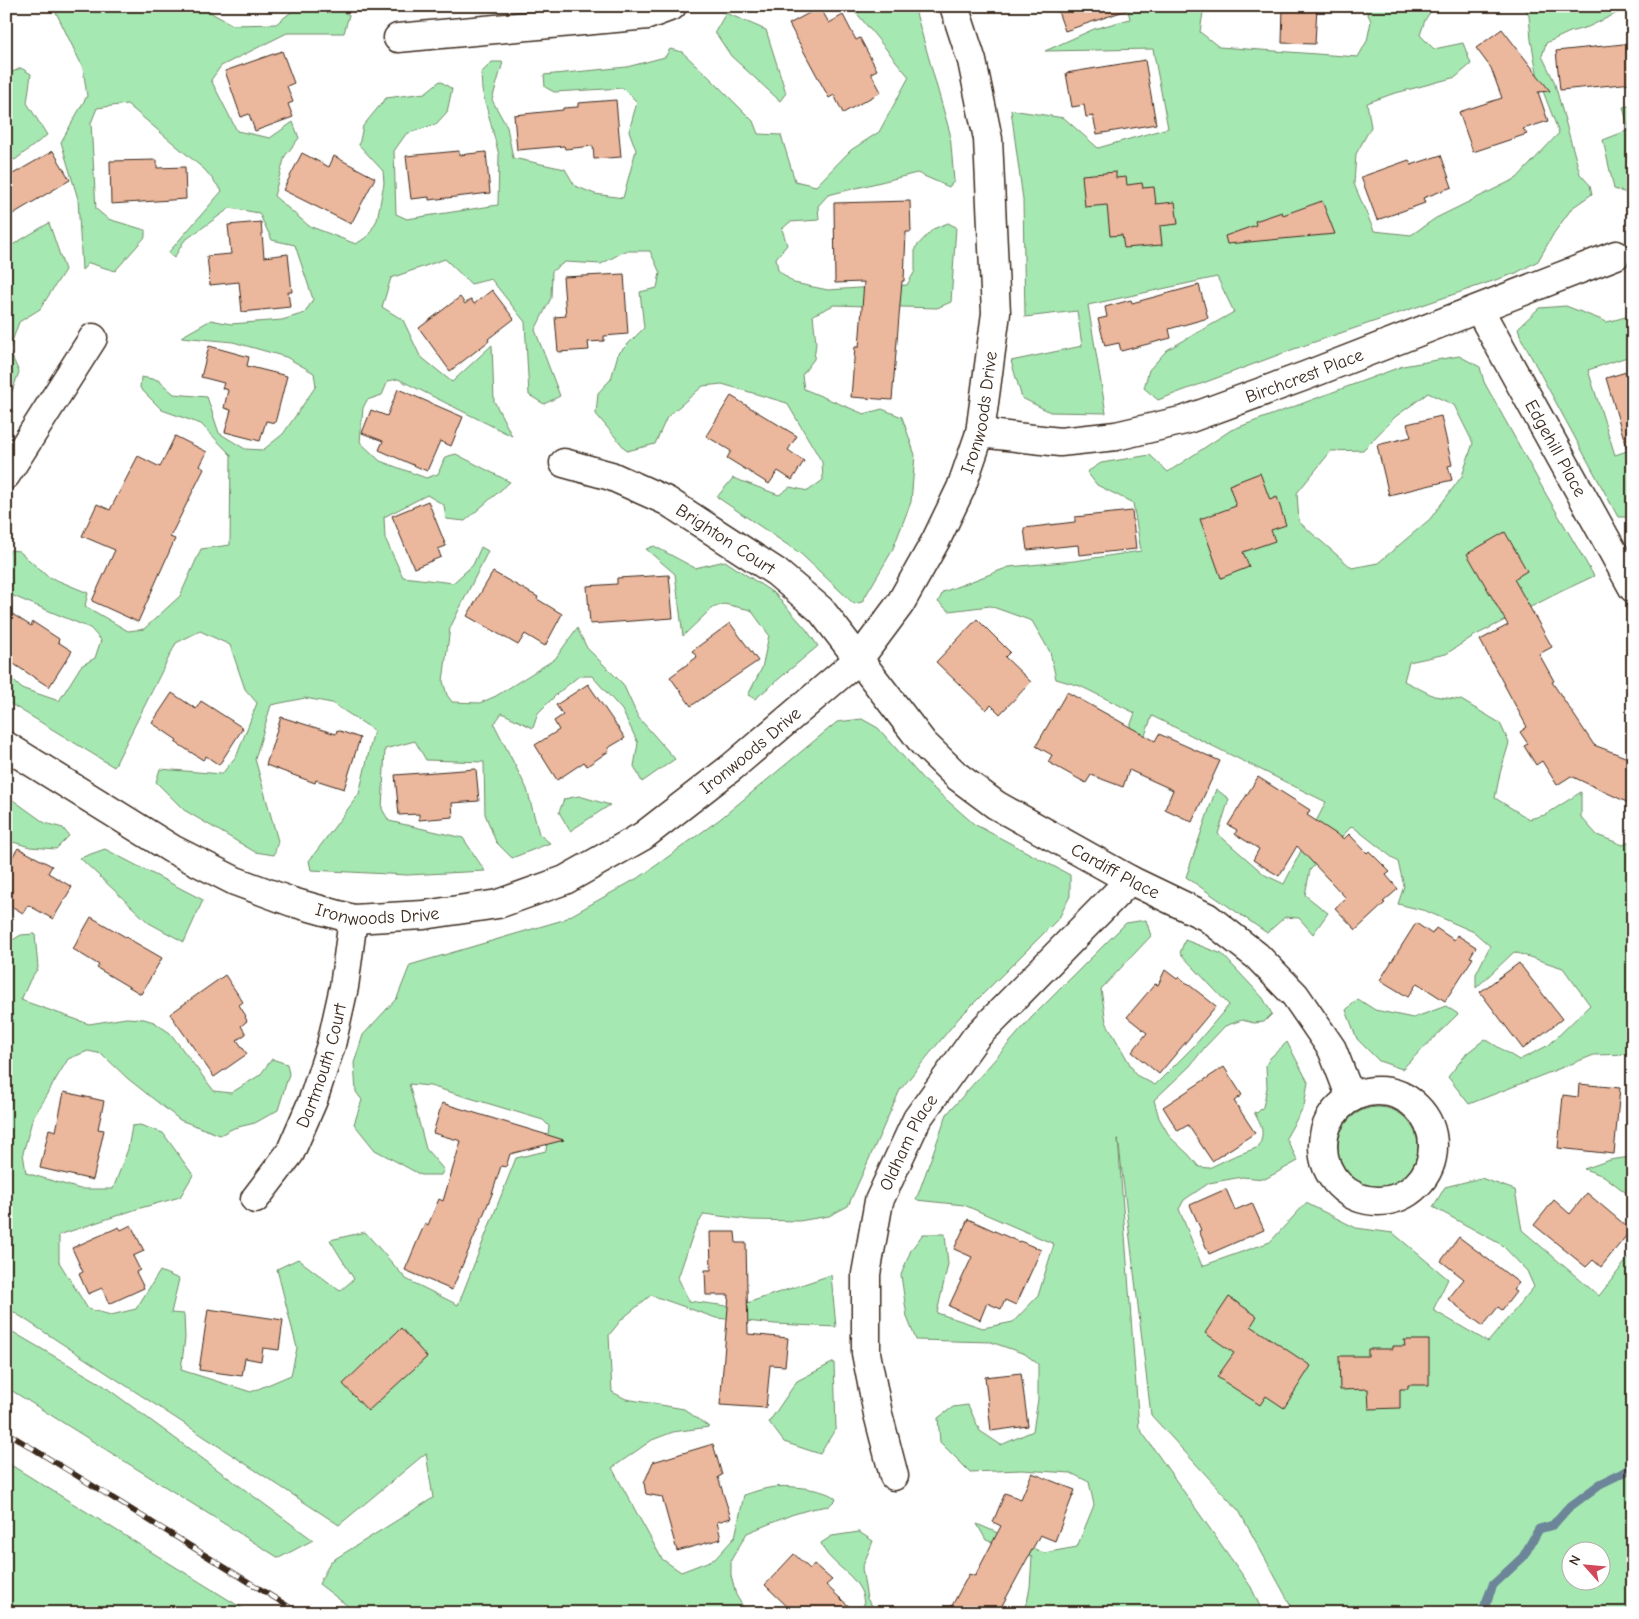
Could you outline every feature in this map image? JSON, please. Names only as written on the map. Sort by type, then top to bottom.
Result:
[{"type":"street","points":[[398,38],[648,15],[672,6]]},
{"type":"street","name":"Ironwoods Drive","points":[[6,746],[172,849],[235,881],[292,902],[353,919],[424,915],[498,904],[565,880],[650,830],[732,767],[859,660],[900,604],[936,540],[961,488],[980,433],[996,313],[988,139],[972,61],[954,6]]},
{"type":"street","name":"Birchcrest Place","points":[[980,433],[1060,442],[1116,436],[1185,420],[1305,376],[1616,255]]},
{"type":"street","name":"Edgehill Place","points":[[1479,309],[1633,588]]},
{"type":"street","points":[[6,475],[93,338]]},
{"type":"street","name":"Brighton Court","points":[[564,463],[611,476],[667,501],[776,572],[821,610],[859,660]]},
{"type":"street","name":"Cardiff Place","points":[[859,660],[923,743],[957,776],[996,806],[1130,880],[1207,917],[1257,956],[1295,995],[1332,1049],[1351,1098]]},
{"type":"street","name":"Oldham Place","points":[[894,1476],[878,1414],[866,1354],[866,1274],[879,1201],[917,1119],[976,1038],[1130,880]]},
{"type":"street","name":"Dartmouth Court","points":[[255,1198],[290,1154],[312,1100],[331,1045],[344,987],[353,919]]},
{"type":"street","points":[[1368,1091],[1386,1091],[1404,1096],[1419,1107],[1429,1123],[1434,1140],[1433,1159],[1426,1176],[1414,1190],[1398,1199],[1380,1202],[1361,1200],[1345,1191],[1332,1178],[1325,1162],[1323,1143],[1327,1125],[1337,1109],[1351,1098],[1368,1091]]},
{"type":"green space","points":[[53,6],[207,6],[213,14],[233,25],[276,24],[299,6],[332,6],[349,15],[344,33],[287,33],[221,66],[211,80],[237,131],[270,138],[293,122],[299,138],[285,156],[274,196],[309,226],[356,244],[368,236],[377,220],[384,183],[383,171],[359,145],[363,126],[386,98],[425,93],[440,81],[452,89],[447,112],[436,124],[406,134],[394,151],[396,214],[407,219],[498,205],[499,155],[482,90],[481,73],[492,62],[503,62],[492,100],[507,127],[513,158],[565,169],[575,186],[595,194],[623,198],[636,150],[629,131],[637,102],[623,88],[554,92],[545,87],[544,75],[627,67],[665,57],[670,49],[682,52],[708,76],[753,121],[758,134],[781,135],[795,181],[816,186],[851,150],[879,132],[909,77],[859,16],[847,6],[914,6],[950,133],[954,181],[949,187],[917,173],[828,195],[818,206],[819,220],[790,222],[782,229],[787,245],[776,258],[778,270],[794,283],[828,290],[907,285],[915,271],[915,248],[933,229],[948,223],[956,227],[951,302],[937,308],[834,305],[813,315],[816,343],[814,359],[802,375],[804,389],[864,414],[882,409],[902,417],[915,455],[911,502],[892,551],[862,602],[854,604],[801,554],[717,497],[733,478],[779,495],[790,487],[808,491],[823,480],[822,462],[787,403],[722,384],[703,386],[667,417],[655,444],[627,451],[596,414],[598,393],[611,379],[618,354],[644,328],[640,292],[657,288],[660,273],[650,251],[625,251],[601,264],[565,262],[552,271],[551,298],[535,330],[560,396],[544,404],[529,395],[525,322],[491,279],[471,284],[445,259],[391,278],[382,307],[403,320],[420,356],[452,382],[492,345],[494,401],[512,436],[398,379],[388,381],[382,395],[367,400],[363,408],[360,442],[380,461],[426,478],[438,474],[445,457],[456,454],[510,482],[465,521],[446,519],[444,505],[427,495],[384,517],[385,538],[403,577],[453,583],[473,565],[481,547],[488,551],[450,628],[443,681],[447,695],[452,702],[480,703],[496,696],[555,659],[577,628],[587,648],[623,684],[638,717],[675,759],[642,782],[634,766],[638,743],[622,710],[592,676],[579,676],[538,713],[533,728],[502,713],[494,724],[527,789],[539,834],[550,843],[512,858],[496,842],[485,814],[484,762],[426,760],[415,741],[385,749],[382,809],[389,821],[463,838],[485,871],[407,875],[311,870],[309,861],[359,794],[374,730],[332,703],[305,698],[271,705],[255,759],[278,841],[274,855],[255,852],[184,810],[156,782],[160,769],[222,774],[237,755],[257,703],[245,689],[230,645],[200,631],[176,643],[114,767],[6,701],[6,673],[21,688],[59,701],[81,666],[95,658],[101,640],[90,628],[6,593],[6,560],[10,550],[19,551],[47,576],[88,593],[85,606],[128,631],[144,629],[180,596],[201,549],[230,545],[231,455],[201,424],[162,410],[140,388],[141,377],[158,380],[174,394],[207,397],[219,433],[245,449],[263,450],[283,434],[316,386],[314,373],[286,357],[233,342],[181,337],[211,320],[231,324],[282,320],[305,313],[313,299],[295,245],[272,240],[259,213],[230,208],[184,241],[174,258],[168,253],[222,191],[205,170],[127,104],[97,108],[91,123],[96,209],[108,219],[145,230],[145,237],[115,271],[89,263],[82,270],[78,199],[61,142],[87,96],[83,68]]},
{"type":"green space","points":[[1127,6],[1204,6],[1200,32],[1219,47],[1358,57],[1367,41],[1371,21],[1364,6],[1434,6],[1425,20],[1420,35],[1434,49],[1463,43],[1471,64],[1456,77],[1392,94],[1367,103],[1371,127],[1356,154],[1354,184],[1374,231],[1411,235],[1436,218],[1517,178],[1559,133],[1538,78],[1529,16],[1524,6],[1632,6],[1588,27],[1570,32],[1546,43],[1542,56],[1554,81],[1580,174],[1590,185],[1592,194],[1572,208],[1554,233],[1538,261],[1516,273],[1294,349],[1158,400],[1144,388],[1149,370],[1167,350],[1234,312],[1217,277],[1088,305],[1106,413],[1050,412],[1022,398],[1011,361],[1082,346],[1077,311],[1025,317],[1023,200],[1011,110],[1064,118],[1098,148],[1168,128],[1153,49],[1045,51],[1094,29],[1130,19]]},
{"type":"green space","points":[[726,13],[766,30],[786,93],[780,101],[731,56],[715,32]]},
{"type":"green space","points":[[21,68],[31,74],[27,103],[47,135],[15,160],[6,155],[6,75]]},
{"type":"green space","points":[[1633,105],[1633,195],[1614,189],[1603,140],[1629,130],[1623,107]]},
{"type":"green space","points":[[49,223],[65,270],[40,309],[19,322],[9,350],[19,372],[10,397],[12,413],[6,419],[6,323],[9,318],[6,315],[6,244],[9,247]]},
{"type":"green space","points":[[1566,306],[1607,322],[1633,315],[1633,355],[1588,370],[1615,455],[1633,449],[1633,517],[1618,517],[1521,338],[1518,328],[1539,308]]},
{"type":"green space","points":[[1459,356],[1480,367],[1484,382],[1594,576],[1472,637],[1446,654],[1409,662],[1404,681],[1434,696],[1461,700],[1500,723],[1509,743],[1495,798],[1529,819],[1545,815],[1581,792],[1581,817],[1597,835],[1623,845],[1633,840],[1633,1054],[1594,1055],[1469,1104],[1448,1077],[1467,1053],[1485,1039],[1519,1060],[1549,1045],[1590,1005],[1563,968],[1514,952],[1476,988],[1476,974],[1490,946],[1474,932],[1426,911],[1398,904],[1404,886],[1398,862],[1352,826],[1310,870],[1305,895],[1328,913],[1313,934],[1299,918],[1285,917],[1267,933],[1186,877],[1216,789],[1229,799],[1218,834],[1265,875],[1284,884],[1326,802],[1152,716],[1135,763],[1120,754],[1135,713],[1080,686],[1056,679],[1050,652],[1032,621],[990,606],[949,611],[938,602],[943,592],[1009,567],[1074,561],[1141,551],[1133,503],[1097,485],[1087,472],[1101,463],[1150,455],[1168,472],[1231,430],[1403,366]],"holes":[[[1428,393],[1454,405],[1473,443],[1462,476],[1430,519],[1378,563],[1352,568],[1299,522],[1297,493],[1331,451],[1363,450],[1395,417]]]},
{"type":"green space","points":[[654,546],[695,568],[725,561],[775,594],[806,629],[818,646],[755,699],[748,695],[762,668],[769,635],[751,610],[724,604],[712,608],[683,636],[675,574],[646,549]]},
{"type":"green space","points":[[862,719],[878,728],[923,779],[974,824],[1070,875],[1070,896],[1059,918],[958,1019],[900,1090],[848,1206],[829,1216],[799,1221],[751,1220],[704,1214],[694,1231],[678,1278],[689,1301],[735,1307],[831,1275],[836,1327],[775,1324],[716,1318],[651,1295],[622,1319],[609,1335],[612,1392],[626,1399],[684,1409],[709,1427],[673,1432],[652,1440],[612,1468],[662,1559],[681,1572],[715,1559],[735,1537],[744,1495],[767,1488],[788,1487],[816,1490],[836,1499],[829,1506],[791,1515],[747,1533],[731,1560],[731,1576],[736,1595],[747,1613],[357,1613],[319,1584],[330,1562],[433,1498],[426,1453],[339,1525],[6,1307],[6,944],[21,935],[35,934],[38,968],[21,1000],[89,1024],[126,1018],[144,1019],[154,1022],[170,1033],[214,1091],[231,1093],[260,1075],[272,1059],[287,1064],[289,1074],[278,1110],[255,1123],[234,1128],[220,1135],[180,1120],[127,1078],[102,1054],[88,1051],[68,1059],[33,1117],[23,1153],[26,1173],[80,1189],[113,1189],[128,1149],[132,1126],[140,1125],[163,1133],[193,1175],[180,1197],[59,1235],[59,1262],[88,1309],[111,1315],[136,1309],[160,1271],[179,1279],[171,1313],[184,1314],[185,1338],[181,1370],[251,1392],[291,1375],[297,1348],[277,1269],[298,1259],[340,1291],[354,1279],[330,1240],[365,1232],[406,1279],[458,1305],[516,1158],[546,1151],[549,1126],[543,1120],[430,1086],[409,1084],[426,1149],[444,1170],[441,1175],[421,1175],[375,1150],[354,1124],[362,1100],[356,1092],[354,1063],[363,1035],[397,998],[410,965],[563,920],[643,875],[720,819],[837,722]]},
{"type":"green space","points":[[6,795],[45,823],[63,828],[69,836],[56,849],[30,847],[6,840]]},
{"type":"green space","points":[[579,796],[610,805],[570,831],[559,812],[564,799]]},
{"type":"green space","points":[[105,849],[203,900],[184,942],[149,923],[80,858]]},
{"type":"green space","points":[[1146,920],[1151,936],[1101,989],[1106,1022],[1136,1075],[1155,1085],[1195,1045],[1229,1005],[1180,953],[1185,940],[1222,954],[1263,998],[1272,1014],[1264,1022],[1254,1023],[1242,1020],[1225,1026],[1190,1066],[1154,1100],[1159,1118],[1170,1137],[1199,1167],[1209,1168],[1259,1147],[1262,1129],[1254,1112],[1257,1113],[1263,1107],[1267,1088],[1266,1065],[1270,1058],[1287,1042],[1308,1082],[1304,1106],[1286,1138],[1298,1161],[1265,1179],[1242,1177],[1209,1183],[1184,1200],[1179,1209],[1202,1266],[1270,1242],[1306,1203],[1356,1228],[1393,1233],[1448,1279],[1433,1310],[1488,1342],[1534,1287],[1527,1271],[1502,1245],[1433,1207],[1445,1187],[1481,1178],[1515,1190],[1522,1230],[1599,1296],[1633,1252],[1633,1613],[1295,1613],[1239,1511],[1151,1415],[1118,1138],[1139,1428],[1251,1587],[1263,1613],[1025,1613],[1030,1587],[1032,1557],[986,1540],[977,1524],[1044,1553],[1077,1547],[1094,1505],[1089,1482],[1071,1473],[1022,1470],[970,1472],[940,1442],[938,1418],[953,1407],[968,1405],[980,1431],[1001,1445],[1033,1431],[1038,1399],[1038,1364],[1025,1354],[991,1342],[916,1340],[907,1317],[901,1275],[911,1250],[923,1234],[945,1234],[948,1264],[937,1313],[983,1328],[1013,1322],[1038,1296],[1054,1244],[964,1205],[916,1200],[947,1114],[1032,1017],[1126,923]]},
{"type":"green space","points":[[1358,999],[1375,1010],[1413,1018],[1446,1006],[1458,1014],[1402,1069],[1379,1061],[1357,1039],[1346,1010]]},
{"type":"green space","points":[[1378,1107],[1393,1110],[1406,1119],[1415,1132],[1418,1147],[1415,1162],[1406,1175],[1393,1184],[1378,1187],[1363,1184],[1350,1175],[1341,1162],[1338,1147],[1341,1132],[1350,1119],[1363,1110]]},
{"type":"green space","points":[[1633,1158],[1633,1198],[1604,1176],[1584,1169],[1610,1160]]},
{"type":"green space","points":[[6,1328],[100,1383],[313,1540],[279,1558],[6,1387]]},
{"type":"green space","points":[[834,1362],[836,1428],[820,1454],[784,1442],[769,1422],[797,1381]]},
{"type":"green space","points":[[6,1462],[250,1613],[6,1613]]},
{"type":"green space","points":[[859,1532],[873,1541],[862,1568],[867,1599],[878,1613],[864,1613],[860,1589],[851,1577],[828,1556],[821,1543],[832,1536]]},
{"type":"building","points":[[1056,6],[1126,6],[1127,10],[1065,31]]},
{"type":"building","points":[[1283,6],[1317,6],[1315,44],[1282,43]]},
{"type":"building","points":[[820,7],[829,23],[843,15],[856,40],[860,38],[877,70],[871,73],[881,92],[843,113],[834,95],[829,98],[789,24]]},
{"type":"building","points":[[1502,29],[1550,91],[1538,92],[1548,121],[1523,129],[1527,134],[1473,152],[1459,112],[1502,98],[1491,68],[1476,48]]},
{"type":"building","points":[[1633,43],[1633,83],[1560,90],[1556,51]]},
{"type":"building","points":[[282,51],[294,83],[287,86],[293,102],[288,104],[293,117],[255,131],[249,114],[241,117],[225,71]]},
{"type":"building","points":[[1145,60],[1156,124],[1097,134],[1093,116],[1086,117],[1084,105],[1072,107],[1066,73]]},
{"type":"building","points":[[616,100],[621,157],[594,159],[593,146],[565,149],[564,146],[517,150],[514,115],[563,110],[563,108],[578,107],[578,103]]},
{"type":"building","points":[[53,151],[70,180],[6,218],[6,178]]},
{"type":"building","points":[[459,151],[459,155],[486,152],[490,193],[429,200],[429,197],[411,199],[406,156]]},
{"type":"building","points":[[302,153],[329,167],[334,156],[375,178],[351,224],[283,190]]},
{"type":"building","points":[[1441,155],[1452,187],[1423,198],[1425,203],[1377,220],[1361,177],[1409,160],[1411,165]]},
{"type":"building","points":[[157,160],[157,168],[185,167],[186,199],[111,204],[110,161]]},
{"type":"building","points":[[1116,172],[1116,178],[1126,177],[1127,185],[1142,183],[1143,188],[1154,187],[1156,204],[1175,202],[1178,224],[1160,226],[1162,245],[1124,248],[1122,235],[1110,236],[1107,205],[1085,207],[1082,175]]},
{"type":"building","points":[[910,201],[911,232],[906,232],[904,281],[902,281],[892,400],[851,397],[855,347],[859,347],[864,282],[835,283],[834,203]]},
{"type":"building","points":[[1322,201],[1335,234],[1227,244],[1225,236],[1256,225],[1255,221],[1282,212],[1283,215]]},
{"type":"building","points":[[261,222],[264,257],[288,254],[292,292],[288,292],[290,307],[242,312],[239,282],[210,285],[207,256],[231,254],[228,225]]},
{"type":"building","points":[[624,274],[628,334],[604,336],[604,341],[588,342],[589,350],[558,352],[555,317],[566,316],[563,277]]},
{"type":"building","points":[[1199,285],[1208,318],[1169,329],[1171,338],[1121,351],[1119,343],[1105,346],[1098,319],[1107,317],[1105,307],[1131,300],[1132,303]]},
{"type":"building","points":[[492,290],[514,319],[450,371],[419,328],[460,297],[465,304],[471,299],[474,304]]},
{"type":"building","points":[[209,346],[249,357],[247,366],[287,376],[275,423],[266,421],[260,441],[225,432],[231,410],[224,408],[228,390],[222,388],[224,383],[201,377]]},
{"type":"building","points":[[1633,370],[1633,448],[1627,449],[1606,378]]},
{"type":"building","points":[[398,389],[463,417],[451,446],[440,441],[427,471],[379,450],[383,441],[362,433],[371,410],[387,416]]},
{"type":"building","points":[[731,396],[797,436],[788,450],[804,461],[792,480],[778,471],[769,484],[727,458],[731,451],[706,436]]},
{"type":"building","points":[[1441,416],[1452,465],[1448,466],[1452,480],[1389,495],[1377,445],[1411,437],[1407,424]]},
{"type":"building","points":[[175,436],[207,452],[200,466],[204,469],[170,537],[175,539],[138,622],[92,601],[115,550],[82,536],[97,504],[110,510],[138,456],[160,467]]},
{"type":"building","points":[[1260,473],[1270,500],[1277,497],[1286,525],[1271,530],[1275,541],[1243,552],[1249,567],[1221,578],[1200,519],[1236,506],[1229,485]]},
{"type":"building","points":[[428,501],[446,546],[438,549],[441,557],[414,568],[392,516]]},
{"type":"building","points":[[1132,511],[1136,549],[1079,555],[1078,545],[1027,550],[1024,528],[1075,522],[1075,517]]},
{"type":"building","points":[[1505,532],[1527,571],[1514,579],[1552,647],[1539,654],[1554,681],[1552,682],[1594,745],[1633,760],[1633,805],[1571,776],[1557,785],[1542,761],[1536,765],[1524,746],[1528,744],[1520,732],[1527,727],[1480,640],[1508,625],[1467,554]]},
{"type":"building","points":[[493,572],[538,597],[537,599],[562,614],[545,646],[525,634],[518,645],[467,616]]},
{"type":"building","points":[[669,575],[673,618],[590,624],[587,586],[617,584],[617,578]]},
{"type":"building","points":[[6,610],[31,626],[33,622],[59,639],[58,642],[72,651],[49,687],[6,659]]},
{"type":"building","points":[[977,619],[1010,652],[1005,657],[1031,682],[1000,714],[991,705],[986,710],[936,662]]},
{"type":"building","points":[[730,623],[758,661],[691,706],[670,677],[697,657],[692,651]]},
{"type":"building","points":[[588,684],[625,738],[608,748],[609,751],[587,766],[584,762],[557,780],[535,745],[559,730],[554,721],[563,715],[556,705]]},
{"type":"building","points":[[1067,692],[1155,741],[1159,734],[1220,761],[1192,822],[1165,809],[1173,790],[1129,770],[1123,787],[1091,775],[1086,783],[1048,762],[1052,755],[1036,746]]},
{"type":"building","points":[[172,693],[196,709],[201,701],[243,728],[219,765],[206,756],[203,760],[175,742],[177,740],[152,723]]},
{"type":"building","points":[[281,717],[336,734],[337,730],[360,738],[344,789],[316,780],[315,783],[266,765]]},
{"type":"building","points":[[476,769],[479,801],[452,803],[453,817],[419,820],[419,814],[399,815],[395,775]]},
{"type":"building","points":[[1258,777],[1310,810],[1307,815],[1344,839],[1349,834],[1367,853],[1369,851],[1390,872],[1386,875],[1398,889],[1356,930],[1335,908],[1346,898],[1297,846],[1279,876],[1253,860],[1259,849],[1235,834],[1237,830],[1228,825]]},
{"type":"building","points":[[18,848],[52,866],[48,873],[72,887],[53,919],[28,905],[23,913],[6,903],[6,867]]},
{"type":"building","points":[[91,917],[162,958],[141,994],[97,968],[99,965],[73,949]]},
{"type":"building","points":[[1416,923],[1432,934],[1436,928],[1454,940],[1457,935],[1476,947],[1470,957],[1473,958],[1445,1001],[1417,983],[1408,997],[1380,980]]},
{"type":"building","points":[[1519,963],[1562,1019],[1523,1049],[1480,992]]},
{"type":"building","points":[[1165,970],[1177,979],[1179,977],[1216,1006],[1159,1074],[1132,1052],[1147,1033],[1127,1017],[1155,984],[1158,985]]},
{"type":"building","points":[[225,975],[243,1002],[239,1005],[246,1016],[247,1021],[241,1026],[246,1034],[237,1040],[247,1054],[214,1077],[170,1014]]},
{"type":"building","points":[[1224,1067],[1242,1095],[1234,1101],[1255,1133],[1212,1161],[1188,1125],[1178,1131],[1163,1107]]},
{"type":"building","points":[[1579,1084],[1620,1088],[1614,1154],[1558,1148],[1563,1095],[1578,1097]]},
{"type":"building","points":[[64,1092],[104,1101],[98,1129],[104,1130],[93,1180],[40,1168],[49,1129],[56,1131]]},
{"type":"building","points":[[442,1103],[564,1140],[510,1154],[506,1167],[501,1166],[492,1194],[452,1290],[405,1270],[425,1223],[428,1225],[439,1199],[443,1201],[461,1141],[433,1133]]},
{"type":"building","points":[[1226,1189],[1235,1210],[1252,1203],[1264,1230],[1209,1254],[1190,1205]]},
{"type":"building","points":[[1587,1193],[1631,1230],[1601,1267],[1593,1260],[1586,1267],[1534,1225],[1554,1200],[1570,1214]]},
{"type":"building","points":[[968,1219],[1041,1250],[1016,1305],[1005,1300],[1001,1309],[987,1303],[980,1320],[949,1306],[972,1257],[954,1249]]},
{"type":"building","points":[[131,1225],[144,1251],[133,1256],[140,1270],[136,1272],[144,1288],[109,1304],[102,1288],[88,1294],[79,1274],[83,1272],[72,1248],[119,1227],[121,1230]]},
{"type":"building","points":[[710,1232],[735,1232],[736,1243],[746,1243],[748,1334],[788,1338],[785,1366],[770,1365],[766,1408],[720,1405],[729,1295],[706,1295],[705,1270],[711,1270]]},
{"type":"building","points":[[1459,1237],[1519,1283],[1513,1290],[1516,1292],[1502,1310],[1498,1307],[1483,1326],[1448,1299],[1464,1279],[1441,1261]]},
{"type":"building","points":[[1229,1297],[1257,1316],[1251,1326],[1311,1366],[1284,1408],[1266,1396],[1260,1405],[1217,1377],[1234,1353],[1205,1333]]},
{"type":"building","points":[[208,1309],[283,1320],[279,1350],[263,1348],[261,1361],[245,1358],[242,1376],[199,1370]]},
{"type":"building","points":[[401,1328],[427,1357],[368,1411],[343,1384]]},
{"type":"building","points":[[1404,1340],[1429,1340],[1429,1385],[1408,1385],[1408,1389],[1400,1389],[1400,1408],[1369,1409],[1368,1389],[1340,1390],[1339,1356],[1368,1356],[1368,1349],[1393,1349],[1393,1346],[1405,1346]]},
{"type":"building","points":[[1021,1373],[1028,1426],[991,1431],[985,1377]]},
{"type":"building","points":[[713,1444],[722,1475],[718,1477],[731,1518],[717,1522],[721,1539],[677,1551],[662,1497],[646,1494],[644,1483],[653,1462]]},
{"type":"building","points":[[1032,1473],[1075,1490],[1055,1541],[1040,1535],[998,1613],[948,1613],[969,1574],[975,1576],[1001,1526],[993,1522],[1005,1493],[1021,1499]]},
{"type":"building","points":[[794,1554],[810,1569],[814,1564],[832,1580],[826,1585],[856,1613],[794,1613],[765,1585]]},
{"type":"waterway","points":[[1482,1613],[1493,1585],[1523,1557],[1539,1529],[1553,1525],[1567,1509],[1600,1484],[1633,1468]]},
{"type":"railway","points":[[6,1432],[299,1613]]}]
